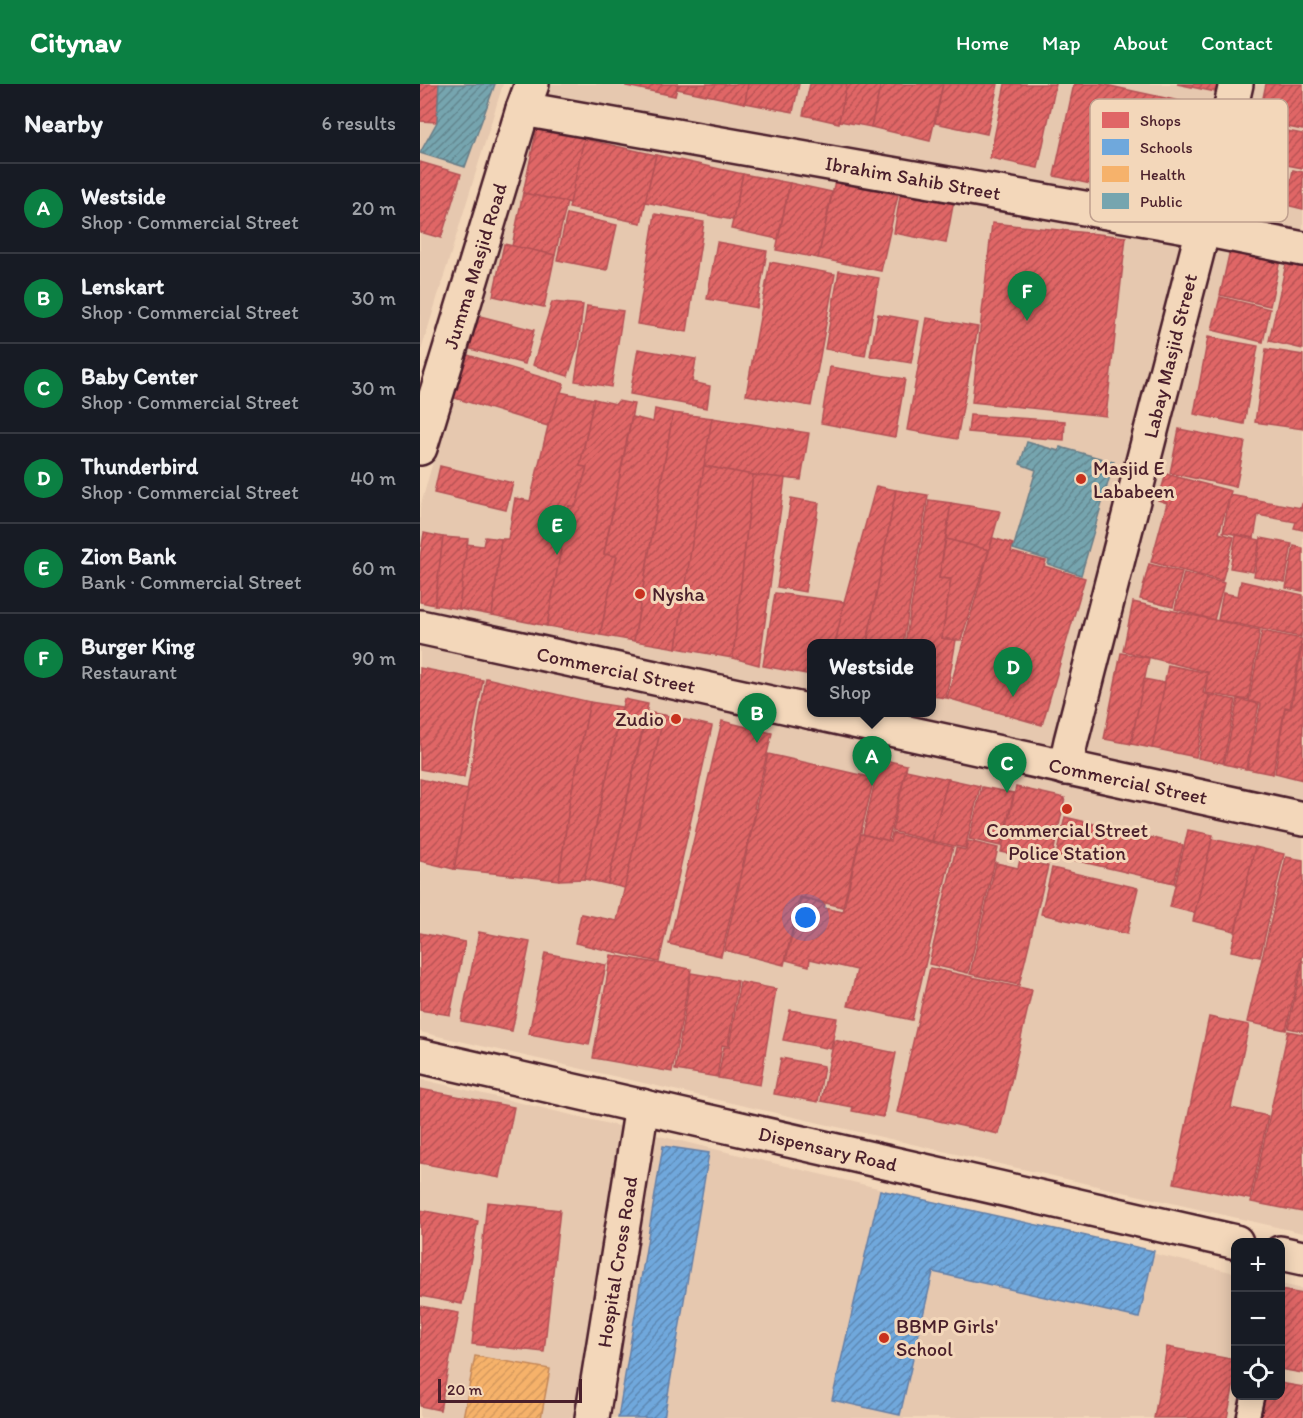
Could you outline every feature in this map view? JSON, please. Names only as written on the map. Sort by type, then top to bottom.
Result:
[{"type":"street","name":"Labay Masjid Street","points":[[1233,99],[1236,84]]},
{"type":"street","name":"Ibrahim Sahib Street","points":[[527,96],[1090,207]]},
{"type":"street","name":"Jumma Masjid Road","points":[[420,448],[527,96]]},
{"type":"street","name":"Ibrahim Sahib Street","points":[[1167,222],[1303,249]]},
{"type":"street","name":"Labay Masjid Street","points":[[1065,768],[1205,222]]},
{"type":"street","name":"Commercial Street","points":[[420,627],[807,711]]},
{"type":"street","name":"Commercial Street","points":[[835,717],[1303,819]]},
{"type":"street","name":"Dispensary Road","points":[[420,1056],[1231,1241]]},
{"type":"street","name":"Hospital Cross Road","points":[[592,1418],[642,1106]]},
{"type":"street","points":[[1285,1254],[1303,1258]]},
{"type":"lane","points":[[1248,1418],[1252,1400]]},
{"type":"shaded area","points":[[420,84],[503,84],[420,354]]},
{"type":"shaded area","points":[[544,84],[1303,84],[1303,1233],[420,1032],[420,508],[529,120]]},
{"type":"shaded area","name":"BBMP Girls' School","points":[[420,1079],[1231,1272],[1231,1400],[1285,1400],[1285,1285],[1303,1289],[1303,1418],[420,1418]]},
{"type":"building: Shops","points":[[420,84],[439,84],[437,122],[420,121]]},
{"type":"building: Shops","points":[[627,84],[678,84],[675,96],[626,86]]},
{"type":"building: Shops","points":[[678,84],[748,84],[745,103],[677,89]]},
{"type":"building: Shops","points":[[748,84],[799,84],[793,112],[745,103]]},
{"type":"building: Shops","points":[[810,84],[847,84],[839,123],[803,115]]},
{"type":"building: Shops","points":[[847,84],[881,84],[871,127],[839,121]]},
{"type":"building: Shops","points":[[881,84],[943,84],[930,141],[871,127]]},
{"type":"building: Shops","points":[[943,84],[998,84],[987,134],[935,123]]},
{"type":"building: Shops","points":[[1005,84],[1056,84],[1038,168],[990,158]]},
{"type":"building: Shops","points":[[1074,84],[1101,84],[1170,99],[1090,99],[1090,184],[1054,176]]},
{"type":"building: Shops","points":[[1177,84],[1217,84],[1216,92]]},
{"type":"building: Shops","points":[[1266,84],[1303,84],[1303,130],[1288,127],[1288,99],[1263,99]]},
{"type":"building: Shops","points":[[538,124],[585,134],[571,203],[523,193]]},
{"type":"building: Shops","points":[[1288,131],[1303,134],[1303,168],[1288,165]]},
{"type":"building: Shops","points":[[584,139],[656,155],[641,223],[569,208]]},
{"type":"building: Shops","points":[[656,155],[743,174],[733,220],[645,202]]},
{"type":"building: Shops","points":[[420,162],[461,174],[441,238],[420,232]]},
{"type":"building: Shops","points":[[1293,170],[1303,172],[1303,209],[1288,205]]},
{"type":"building: Shops","points":[[743,174],[790,183],[778,239],[731,229]]},
{"type":"building: Shops","points":[[835,181],[898,195],[881,271],[818,258]]},
{"type":"building: Shops","points":[[790,183],[832,192],[818,258],[776,250]]},
{"type":"building: Shops","points":[[901,190],[954,200],[946,243],[894,233]]},
{"type":"building: Shops","points":[[523,193],[567,202],[555,255],[512,246]]},
{"type":"building: Shops","points":[[567,214],[617,225],[607,270],[557,260]]},
{"type":"building: Shops","points":[[655,214],[704,222],[687,332],[637,324]]},
{"type":"building: Shops","points":[[992,223],[1126,237],[1106,416],[972,402]]},
{"type":"building: Shops","points":[[717,242],[767,251],[757,308],[707,299]]},
{"type":"building: Shops","points":[[504,244],[555,255],[544,307],[493,296]]},
{"type":"building: Shops","points":[[1230,250],[1280,260],[1270,306],[1220,295]]},
{"type":"building: Shops","points":[[770,262],[835,274],[811,406],[746,395]]},
{"type":"building: Shops","points":[[1286,264],[1303,267],[1303,349],[1269,341]]},
{"type":"building: Shops","points":[[839,271],[879,278],[865,356],[825,349]]},
{"type":"building: Shops","points":[[1220,297],[1270,309],[1263,342],[1212,330]]},
{"type":"building: Shops","points":[[552,302],[583,305],[578,346],[568,376],[533,365]]},
{"type":"building: Shops","points":[[587,306],[623,311],[611,387],[575,381]]},
{"type":"building: Shops","points":[[878,314],[919,321],[911,363],[870,356]]},
{"type":"building: Shops","points":[[476,315],[534,330],[525,364],[467,348]]},
{"type":"building: Shops","points":[[927,318],[978,327],[957,439],[907,430]]},
{"type":"building: Shops","points":[[1208,337],[1258,346],[1244,424],[1194,414]]},
{"type":"building: Shops","points":[[638,349],[696,359],[692,382],[710,386],[707,408],[630,394]]},
{"type":"building: Shops","points":[[1266,349],[1303,355],[1303,429],[1255,422]]},
{"type":"building: Shops","points":[[461,353],[564,384],[548,426],[448,396]]},
{"type":"building: Shops","points":[[830,367],[905,379],[895,437],[821,423]]},
{"type":"building: Shops","points":[[560,392],[594,399],[580,466],[587,467],[576,506],[569,506],[547,626],[492,615],[501,539],[508,539],[515,498],[530,501],[548,426]]},
{"type":"building: Shops","points":[[594,399],[616,404],[618,401],[634,404],[604,554],[617,556],[600,635],[547,626],[569,506],[576,506],[587,467],[580,466]]},
{"type":"building: Shops","points":[[655,409],[673,413],[634,641],[600,635],[617,556],[604,554],[632,417],[653,422]]},
{"type":"building: Shops","points":[[673,413],[712,418],[676,648],[634,641]]},
{"type":"building: Shops","points":[[970,415],[1065,421],[1064,440],[968,432]]},
{"type":"building: Shops","points":[[712,418],[809,433],[801,480],[753,475],[704,466]]},
{"type":"building: Shops","points":[[1179,429],[1245,442],[1236,487],[1170,473]]},
{"type":"building: Shops","points":[[440,466],[513,483],[506,510],[434,493]]},
{"type":"building: Shops","points":[[704,466],[753,475],[733,658],[676,648]]},
{"type":"building: Shops","points":[[1166,474],[1231,491],[1219,533],[1234,537],[1222,581],[1151,562],[1167,503],[1158,500]]},
{"type":"building: Shops","points":[[753,475],[785,478],[759,665],[733,658]]},
{"type":"building: Shops","points":[[876,486],[896,490],[868,639],[836,639]]},
{"type":"building: Shops","points":[[896,490],[928,495],[904,639],[868,639]]},
{"type":"building: Shops","points":[[1230,495],[1301,508],[1302,504],[1303,530],[1294,528],[1296,522],[1258,515],[1254,538],[1223,532]]},
{"type":"building: Shops","points":[[791,498],[819,503],[805,592],[777,587]]},
{"type":"building: Shops","points":[[929,500],[951,503],[939,578],[951,579],[942,638],[956,640],[946,698],[936,697],[936,639],[906,639]]},
{"type":"building: Shops","points":[[951,503],[1000,511],[989,550],[946,539]]},
{"type":"building: Shops","points":[[424,533],[443,537],[435,605],[420,602],[420,557]]},
{"type":"building: Shops","points":[[1236,535],[1260,540],[1253,572],[1230,568]]},
{"type":"building: Shops","points":[[443,537],[468,539],[459,609],[435,605]]},
{"type":"building: Shops","points":[[485,537],[501,539],[492,615],[459,609],[467,544],[483,546]]},
{"type":"building: Shops","points":[[993,538],[1013,544],[1011,552],[1046,561],[1044,566],[1085,578],[1042,725],[947,698]]},
{"type":"building: Shops","points":[[1261,538],[1292,544],[1285,582],[1254,576]]},
{"type":"building: Shops","points":[[946,539],[989,550],[961,640],[942,638],[951,579],[939,578]]},
{"type":"building: Shops","points":[[1294,546],[1303,548],[1303,591],[1286,588]]},
{"type":"building: Shops","points":[[1149,564],[1182,572],[1173,607],[1140,599]]},
{"type":"building: Shops","points":[[1184,573],[1224,583],[1214,620],[1175,609]]},
{"type":"building: Shops","points":[[1241,581],[1303,595],[1301,637],[1218,620],[1223,593],[1238,596]]},
{"type":"building: Shops","points":[[775,593],[844,602],[836,639],[807,639],[807,674],[763,666]]},
{"type":"building: Shops","points":[[1133,602],[1260,630],[1248,700],[1205,693],[1208,672],[1123,651]]},
{"type":"building: Shops","points":[[1262,631],[1302,639],[1290,708],[1285,707],[1273,774],[1247,769],[1261,704],[1249,701]]},
{"type":"building: Shops","points":[[1302,645],[1303,780],[1275,773],[1285,708],[1291,709]]},
{"type":"building: Shops","points":[[1121,653],[1149,658],[1131,744],[1104,739]]},
{"type":"building: Shops","points":[[1168,665],[1208,673],[1203,693],[1209,695],[1196,757],[1152,748]]},
{"type":"building: Shops","points":[[420,668],[483,680],[464,777],[420,769]]},
{"type":"building: Shops","points":[[486,678],[590,702],[570,800],[559,880],[454,869]]},
{"type":"building: Shops","points":[[1144,679],[1165,683],[1152,748],[1131,744]]},
{"type":"building: Shops","points":[[1210,695],[1236,700],[1223,763],[1198,758]]},
{"type":"building: Shops","points":[[624,699],[648,704],[608,884],[584,879]]},
{"type":"building: Shops","points":[[1238,699],[1259,704],[1246,769],[1224,764]]},
{"type":"building: Shops","points":[[590,702],[622,707],[584,879],[559,880],[570,800]]},
{"type":"building: Shops","points":[[647,712],[664,715],[625,888],[608,884]]},
{"type":"building: Shops","points":[[664,715],[712,726],[659,962],[575,943],[581,914],[617,921]]},
{"type":"building: Shops","points":[[722,721],[772,733],[721,956],[669,944]]},
{"type":"building: Shops","points":[[768,754],[874,778],[843,907],[800,897],[784,965],[724,950]]},
{"type":"building: Shops","points":[[880,759],[907,765],[888,841],[863,834]]},
{"type":"building: Shops","points":[[906,770],[948,779],[932,841],[892,831]]},
{"type":"building: Shops","points":[[420,779],[468,790],[454,869],[420,861]]},
{"type":"building: Shops","points":[[948,779],[980,786],[965,848],[932,841]]},
{"type":"building: Shops","points":[[982,787],[1014,793],[1001,846],[969,839]]},
{"type":"building: Shops","points":[[1016,787],[1065,798],[1051,863],[1001,852]]},
{"type":"building: Shops","points":[[1065,817],[1183,845],[1174,883],[1056,856]]},
{"type":"building: Shops","points":[[1188,830],[1213,835],[1195,913],[1170,907]]},
{"type":"building: Shops","points":[[892,833],[953,847],[912,1020],[848,1006],[857,970],[810,959],[809,966],[786,960],[801,898],[825,904],[824,908],[843,912],[861,834],[890,841]]},
{"type":"building: Shops","points":[[1212,839],[1255,848],[1235,931],[1193,921]]},
{"type":"building: Shops","points":[[968,841],[998,848],[968,973],[929,964],[956,848],[966,850]]},
{"type":"building: Shops","points":[[1255,847],[1284,854],[1260,957],[1231,951]]},
{"type":"building: Shops","points":[[1286,857],[1303,860],[1303,955],[1286,1030],[1247,1022]]},
{"type":"building: Shops","points":[[1020,860],[1048,866],[1019,985],[970,974],[996,863],[1018,868]]},
{"type":"building: Shops","points":[[1052,868],[1138,888],[1127,934],[1041,914]]},
{"type":"building: Shops","points":[[479,932],[530,942],[512,1031],[461,1021]]},
{"type":"building: Shops","points":[[420,933],[465,942],[450,1015],[420,1010]]},
{"type":"building: Shops","points":[[545,953],[606,965],[589,1045],[529,1034]]},
{"type":"building: Shops","points":[[611,955],[691,969],[672,1072],[593,1058]]},
{"type":"building: Shops","points":[[1303,960],[1303,1031],[1288,1028]]},
{"type":"building: Shops","points":[[930,968],[1032,990],[999,1134],[897,1112]]},
{"type":"building: Shops","points":[[691,973],[738,981],[728,1046],[722,1045],[717,1077],[675,1070]]},
{"type":"building: Shops","points":[[740,982],[776,989],[760,1085],[718,1078],[724,1047],[729,1047]]},
{"type":"building: Shops","points":[[790,1010],[837,1018],[831,1049],[783,1040]]},
{"type":"building: Shops","points":[[1209,1017],[1249,1025],[1231,1108],[1268,1116],[1250,1199],[1174,1183]]},
{"type":"building: Shops","points":[[1288,1031],[1303,1034],[1303,1212],[1251,1202]]},
{"type":"building: Shops","points":[[834,1040],[896,1053],[883,1117],[852,1111],[853,1107],[821,1101]]},
{"type":"building: Shops","points":[[781,1058],[824,1066],[818,1102],[774,1094]]},
{"type":"building: Shops","points":[[420,1089],[514,1107],[500,1178],[420,1163]]},
{"type":"building: Shops","points":[[487,1202],[560,1210],[544,1352],[472,1344]]},
{"type":"building: Shops","points":[[420,1210],[478,1221],[462,1304],[420,1296]]},
{"type":"building: Shops","points":[[1285,1291],[1303,1294],[1303,1373],[1285,1370]]},
{"type":"building: Shops","points":[[420,1306],[459,1313],[440,1410],[420,1406]]},
{"type":"building: Shops","points":[[1167,1347],[1231,1359],[1231,1398],[1227,1418],[1154,1418]]},
{"type":"building: Shops","points":[[1285,1384],[1303,1387],[1303,1418],[1260,1418],[1263,1400],[1285,1400]]},
{"type":"building: Schools","points":[[663,1146],[709,1153],[664,1418],[618,1418]]},
{"type":"building: Schools","points":[[880,1190],[1154,1251],[1139,1318],[933,1272],[900,1415],[832,1400]]},
{"type":"building: Health","points":[[475,1356],[550,1369],[541,1418],[463,1418]]},
{"type":"building: Public","points":[[439,84],[495,84],[465,167],[420,153],[437,122]]},
{"type":"building: Public","points":[[1027,442],[1059,451],[1060,447],[1114,462],[1081,575],[1048,564],[1049,560],[1013,549],[1036,470],[1020,464]]},
{"type":"place","name":"Burger King","points":[[1027,321]]},
{"type":"place","name":"Masjid E Lababeen","points":[[1081,479]]},
{"type":"place","name":"Zion Bank","points":[[557,555]]},
{"type":"place","name":"Nysha","points":[[640,594]]},
{"type":"place","name":"Thunderbird","points":[[1013,697]]},
{"type":"place","name":"Zudio","points":[[676,719]]},
{"type":"place","name":"Lenskart","points":[[757,743]]},
{"type":"place","name":"Westside","points":[[872,786]]},
{"type":"place","name":"Baby Center","points":[[1007,793]]},
{"type":"place","name":"Commercial Street Police Station","points":[[1067,809]]},
{"type":"place","name":"BBMP Girls' School","points":[[884,1338]]}]
